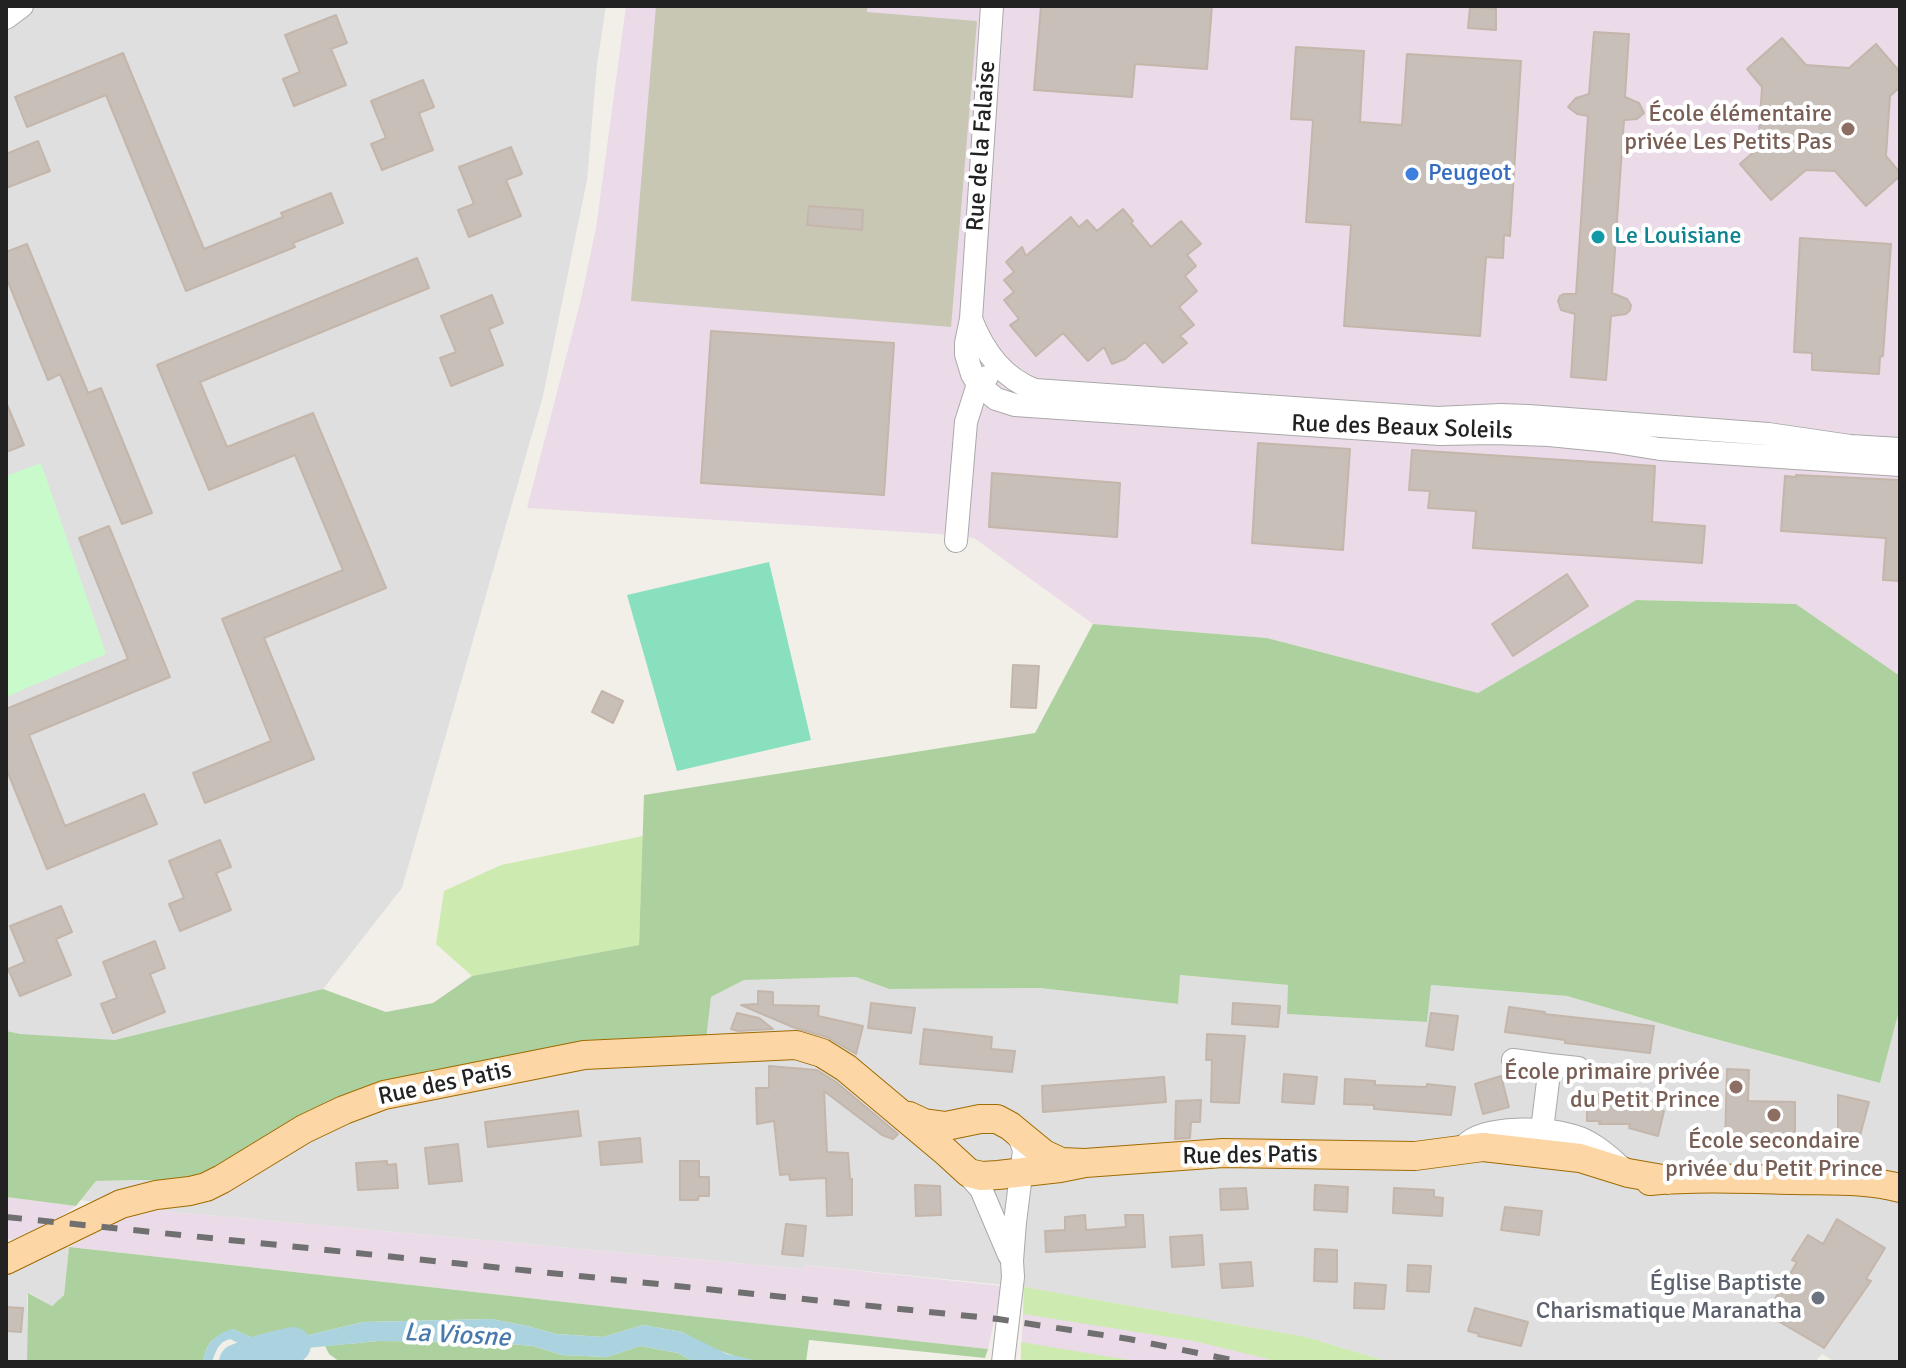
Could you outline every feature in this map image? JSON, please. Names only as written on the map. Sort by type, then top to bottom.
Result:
[{"type":"main road","name":"Rue des Patis","points":[[6,1260],[121,1204],[206,1187],[304,1129],[384,1095],[584,1055],[796,1045],[835,1060],[899,1111],[961,1168],[974,1175],[1022,1173],[1085,1163]]},
{"type":"main road","name":"Rue des Patis","points":[[899,1111],[934,1125],[946,1126],[997,1119],[1061,1162],[1223,1153],[1415,1156],[1444,1161],[1489,1160],[1634,1182],[1828,1181],[1900,1188]]},
{"type":"main road","name":"Rue des Patis","points":[[1415,1156],[1483,1147],[1565,1155],[1628,1173],[1668,1180]]},
{"type":"street","points":[[6,18],[22,6]]},
{"type":"street","name":"Rue de la Falaise","points":[[971,319],[992,6]]},
{"type":"street","points":[[971,319],[966,354],[978,384]]},
{"type":"street","name":"Rue des Beaux Soleils","points":[[971,319],[985,349],[1004,371],[1024,386],[1044,391],[1437,418],[1528,416],[1768,434],[1841,445],[1900,449]]},
{"type":"street","points":[[956,541],[966,422],[978,384],[988,376],[1004,371]]},
{"type":"street","name":"Rue des Beaux Soleils","points":[[978,384],[996,399],[1022,406],[1440,434],[1549,435],[1592,438],[1660,449],[1900,465]]},
{"type":"street","points":[[1513,1060],[1578,1068]]},
{"type":"street","points":[[1542,1130],[1550,1065]]},
{"type":"street","points":[[969,1121],[954,1131],[950,1151],[981,1189],[1012,1261]]},
{"type":"street","points":[[1003,1362],[1023,1146],[1010,1126]]},
{"type":"street","points":[[1461,1149],[1472,1139],[1503,1131],[1542,1130],[1575,1136],[1597,1147],[1628,1173]]},
{"type":"shaded area","points":[[6,6],[606,6],[597,64],[587,180],[543,396],[402,888],[323,989],[14,1083],[6,1074]]},
{"type":"shaded area","points":[[626,6],[1900,6],[1900,676],[1796,604],[1636,600],[1478,693],[1267,638],[1093,624],[974,538],[527,508],[581,299],[596,228]]},
{"type":"shaded area","points":[[656,6],[867,6],[867,12],[977,21],[951,327],[631,301]]},
{"type":"shaded area","points":[[1179,975],[1289,985],[1288,1014],[1427,1022],[1430,985],[1567,996],[1880,1083],[1900,1007],[1900,1362],[1835,1362],[1822,1354],[1815,1362],[1389,1362],[1306,1337],[1024,1287],[805,1265],[804,1269],[140,1209],[81,1200],[96,1181],[176,1181],[340,1101],[433,1070],[464,1065],[711,997],[744,980],[856,977],[889,989],[1040,988],[1178,1004]]},
{"type":"shaded area","points":[[6,1197],[76,1206],[25,1241],[6,1239]]},
{"type":"shaded area","points":[[140,1209],[803,1269],[804,1265],[1002,1286],[988,1349],[69,1247]]},
{"type":"shaded area","points":[[25,1241],[69,1247],[64,1295],[52,1306],[29,1293],[27,1362],[6,1362],[6,1249]]},
{"type":"shaded area","points":[[1024,1287],[1306,1337],[1389,1362],[1021,1362]]},
{"type":"green space","points":[[41,463],[106,654],[6,697],[6,476]]},
{"type":"green space","points":[[769,562],[811,740],[677,771],[627,595]]},
{"type":"green space","points":[[1636,600],[1796,604],[1900,676],[1900,1007],[1880,1083],[1567,996],[1431,985],[1427,1022],[1287,1014],[1288,985],[1180,975],[1178,1004],[1040,988],[889,989],[856,977],[744,980],[711,997],[706,1039],[433,1070],[340,1101],[228,1168],[176,1181],[96,1181],[76,1206],[6,1197],[6,1031],[115,1040],[323,989],[386,1012],[433,1003],[472,976],[639,945],[644,795],[1035,733],[1093,624],[1267,638],[1478,693]]},
{"type":"green space","points":[[643,836],[639,945],[472,976],[436,944],[444,891],[501,865]]},
{"type":"green space","points":[[69,1247],[988,1349],[985,1358],[809,1340],[806,1362],[762,1362],[712,1348],[682,1332],[643,1325],[603,1337],[556,1334],[491,1319],[363,1322],[268,1345],[233,1329],[212,1340],[203,1362],[27,1362],[28,1293],[52,1306],[64,1295]]},
{"type":"green space","points":[[1024,1287],[1306,1337],[1389,1362],[1280,1362],[1194,1341],[1023,1314]]},
{"type":"green space","points":[[378,1341],[487,1342],[533,1346],[562,1355],[607,1357],[640,1346],[678,1353],[694,1362],[340,1362],[329,1354],[325,1346]]},
{"type":"green space","points":[[1021,1342],[1141,1362],[1021,1362]]},
{"type":"water","points":[[491,1319],[556,1334],[603,1337],[643,1325],[682,1332],[727,1354],[762,1362],[694,1362],[678,1353],[640,1346],[607,1357],[562,1355],[533,1346],[487,1342],[378,1341],[307,1348],[247,1361],[240,1344],[230,1339],[220,1345],[212,1362],[203,1362],[212,1340],[233,1329],[268,1345],[363,1322]]},
{"type":"building","points":[[1041,6],[1212,6],[1207,69],[1135,64],[1132,97],[1034,90]]},
{"type":"building","points":[[1470,7],[1496,9],[1496,30],[1468,28]]},
{"type":"building","points":[[336,15],[347,43],[331,49],[346,85],[294,106],[283,79],[300,72],[285,35]]},
{"type":"building","name":"Le Louisiane","points":[[1594,32],[1629,34],[1625,97],[1639,103],[1644,113],[1637,119],[1624,120],[1612,293],[1627,299],[1631,305],[1626,314],[1611,316],[1606,380],[1571,377],[1575,314],[1561,310],[1558,301],[1564,294],[1576,294],[1588,116],[1577,114],[1568,107],[1576,98],[1589,94]]},
{"type":"building","points":[[1782,38],[1806,65],[1849,68],[1876,44],[1900,72],[1900,87],[1890,96],[1886,156],[1900,176],[1866,206],[1835,171],[1806,170],[1771,200],[1740,164],[1758,148],[1762,87],[1747,69]]},
{"type":"building","name":"Peugeot","points":[[1296,47],[1364,51],[1360,122],[1402,125],[1407,54],[1521,61],[1510,236],[1504,235],[1503,258],[1486,257],[1480,336],[1344,326],[1351,225],[1306,222],[1313,120],[1291,119]]},
{"type":"building","points":[[123,53],[204,249],[283,217],[281,213],[331,193],[343,223],[293,243],[295,247],[186,291],[106,95],[27,127],[15,97]]},
{"type":"building","points":[[423,80],[434,107],[419,113],[433,150],[382,170],[371,144],[386,138],[371,101]]},
{"type":"building","points":[[38,141],[50,171],[6,188],[6,154]]},
{"type":"building","points":[[511,147],[522,174],[506,180],[521,216],[469,237],[458,210],[474,204],[459,167]]},
{"type":"building","points":[[809,206],[863,210],[862,230],[807,225]]},
{"type":"building","points":[[1123,209],[1151,247],[1181,221],[1201,244],[1187,255],[1196,266],[1185,276],[1197,291],[1179,307],[1194,325],[1180,336],[1187,343],[1163,363],[1145,342],[1125,359],[1112,364],[1104,347],[1088,361],[1063,333],[1036,356],[1010,325],[1019,319],[1004,300],[1014,292],[1004,280],[1014,272],[1006,262],[1022,247],[1026,256],[1071,217],[1079,227],[1087,220],[1097,231]]},
{"type":"building","points":[[1800,238],[1891,244],[1879,374],[1812,370],[1812,353],[1794,352]]},
{"type":"building","points":[[27,244],[88,393],[101,388],[152,513],[122,524],[60,374],[48,380],[6,277],[6,252]]},
{"type":"building","points":[[417,258],[429,288],[200,382],[227,447],[313,413],[386,588],[264,638],[314,759],[205,803],[193,773],[271,741],[222,619],[343,570],[295,455],[209,490],[157,365]]},
{"type":"building","points":[[492,295],[503,323],[489,329],[503,365],[451,386],[440,358],[456,352],[441,316]]},
{"type":"building","points":[[711,331],[894,343],[884,495],[701,483]]},
{"type":"building","points":[[6,402],[24,445],[6,452]]},
{"type":"building","points":[[1258,443],[1350,449],[1343,550],[1252,543]]},
{"type":"building","points":[[1412,450],[1655,466],[1652,522],[1705,526],[1702,563],[1473,548],[1476,511],[1428,508],[1430,491],[1409,490]]},
{"type":"building","points":[[992,473],[1120,483],[1117,537],[989,527]]},
{"type":"building","points":[[1785,476],[1900,480],[1900,581],[1883,580],[1886,538],[1781,531]]},
{"type":"building","points":[[109,526],[170,677],[29,735],[65,826],[144,794],[157,824],[47,869],[6,768],[6,709],[128,659],[79,538]]},
{"type":"building","points":[[1567,574],[1588,606],[1513,656],[1492,624]]},
{"type":"building","points":[[1013,665],[1039,666],[1036,708],[1011,707]]},
{"type":"building","points":[[602,691],[623,701],[613,723],[592,712]]},
{"type":"building","points":[[220,840],[231,867],[216,873],[231,910],[180,931],[169,904],[184,898],[169,861]]},
{"type":"building","points":[[61,906],[72,932],[56,939],[71,975],[20,996],[8,969],[25,962],[10,926]]},
{"type":"building","points":[[155,941],[165,968],[150,974],[165,1012],[113,1033],[101,1004],[117,998],[103,962]]},
{"type":"building","points":[[758,991],[773,992],[773,1005],[819,1006],[818,1016],[863,1026],[856,1054],[827,1037],[795,1028],[741,1005],[758,1004]]},
{"type":"building","points":[[871,1003],[915,1008],[911,1033],[868,1028]]},
{"type":"building","points":[[1233,1003],[1280,1006],[1278,1027],[1232,1024]]},
{"type":"building","points":[[1509,1007],[1654,1026],[1650,1053],[1505,1032]]},
{"type":"building","points":[[737,1013],[759,1018],[773,1029],[731,1029]]},
{"type":"building","points":[[1431,1013],[1458,1016],[1453,1050],[1426,1046]]},
{"type":"building","points":[[924,1029],[992,1037],[991,1049],[1015,1051],[1012,1072],[920,1064]]},
{"type":"building","points":[[1207,1034],[1245,1036],[1239,1103],[1211,1102],[1212,1060],[1206,1060]]},
{"type":"building","points":[[769,1066],[817,1070],[898,1134],[893,1139],[882,1135],[824,1091],[827,1152],[848,1153],[852,1215],[827,1216],[826,1178],[790,1180],[789,1174],[780,1175],[774,1121],[757,1124],[756,1088],[769,1088]]},
{"type":"building","points":[[1727,1069],[1749,1070],[1748,1101],[1795,1102],[1795,1138],[1748,1137],[1747,1144],[1725,1144]]},
{"type":"building","points":[[1284,1074],[1317,1077],[1314,1104],[1282,1102]]},
{"type":"building","points":[[1501,1076],[1509,1107],[1483,1114],[1475,1084]]},
{"type":"building","points":[[1164,1077],[1166,1102],[1043,1112],[1042,1086]]},
{"type":"building","points":[[1345,1079],[1375,1081],[1375,1085],[1455,1087],[1451,1115],[1344,1104]]},
{"type":"building","points":[[1587,1094],[1611,1094],[1611,1097],[1664,1111],[1658,1136],[1629,1128],[1630,1124],[1587,1121]]},
{"type":"building","points":[[1838,1095],[1869,1102],[1858,1143],[1838,1139]]},
{"type":"building","points":[[1201,1100],[1200,1122],[1191,1122],[1190,1138],[1175,1139],[1176,1101]]},
{"type":"building","points":[[578,1111],[581,1136],[488,1147],[485,1122]]},
{"type":"building","points":[[640,1138],[642,1162],[601,1165],[599,1142]]},
{"type":"building","points":[[458,1144],[462,1181],[429,1184],[425,1148]]},
{"type":"building","points":[[387,1161],[387,1165],[396,1164],[398,1188],[358,1190],[356,1163]]},
{"type":"building","points":[[680,1161],[699,1161],[699,1177],[709,1177],[709,1196],[699,1196],[698,1200],[680,1200]]},
{"type":"building","points":[[915,1185],[940,1186],[941,1215],[916,1216]]},
{"type":"building","points":[[1315,1185],[1348,1187],[1347,1212],[1314,1210]]},
{"type":"building","points":[[1246,1188],[1248,1209],[1221,1210],[1220,1189]]},
{"type":"building","points":[[1394,1188],[1434,1190],[1434,1197],[1443,1198],[1442,1216],[1393,1213]]},
{"type":"building","points":[[1505,1207],[1542,1211],[1539,1235],[1501,1230]]},
{"type":"building","points":[[1085,1215],[1086,1230],[1126,1227],[1125,1215],[1143,1215],[1145,1247],[1046,1252],[1045,1231],[1065,1230],[1065,1217]]},
{"type":"building","name":"Église Baptiste Charismatique Maranatha","points":[[1837,1219],[1885,1248],[1866,1279],[1871,1281],[1824,1348],[1766,1314],[1797,1262],[1792,1260],[1808,1235],[1823,1244]]},
{"type":"building","points":[[786,1224],[806,1226],[803,1256],[782,1254]]},
{"type":"building","points":[[1202,1235],[1204,1265],[1172,1267],[1170,1237]]},
{"type":"building","points":[[1315,1249],[1337,1250],[1337,1282],[1314,1281]]},
{"type":"building","points":[[1251,1262],[1253,1286],[1222,1288],[1220,1264]]},
{"type":"building","points":[[1408,1265],[1431,1266],[1429,1292],[1407,1291]]},
{"type":"building","points":[[1355,1283],[1386,1285],[1384,1309],[1354,1308]]},
{"type":"building","points":[[6,1307],[23,1308],[21,1332],[6,1331]]},
{"type":"building","points":[[1475,1308],[1528,1322],[1521,1346],[1468,1331]]},
{"type":"waterway","name":"La Viosne","points":[[237,1362],[293,1345]]},
{"type":"railway","points":[[6,1217],[998,1319],[1129,1339],[1242,1362]]},
{"type":"place","name":"École élémentaire privée Les Petits Pas","points":[[1848,129]]},
{"type":"place","name":"Peugeot","points":[[1412,174]]},
{"type":"place","name":"Le Louisiane","points":[[1598,237]]},
{"type":"place","name":"École primaire privée du Petit Prince","points":[[1736,1087]]},
{"type":"place","name":"École secondaire privée du Petit Prince","points":[[1774,1115]]},
{"type":"place","name":"Église Baptiste Charismatique Maranatha","points":[[1818,1298]]}]
